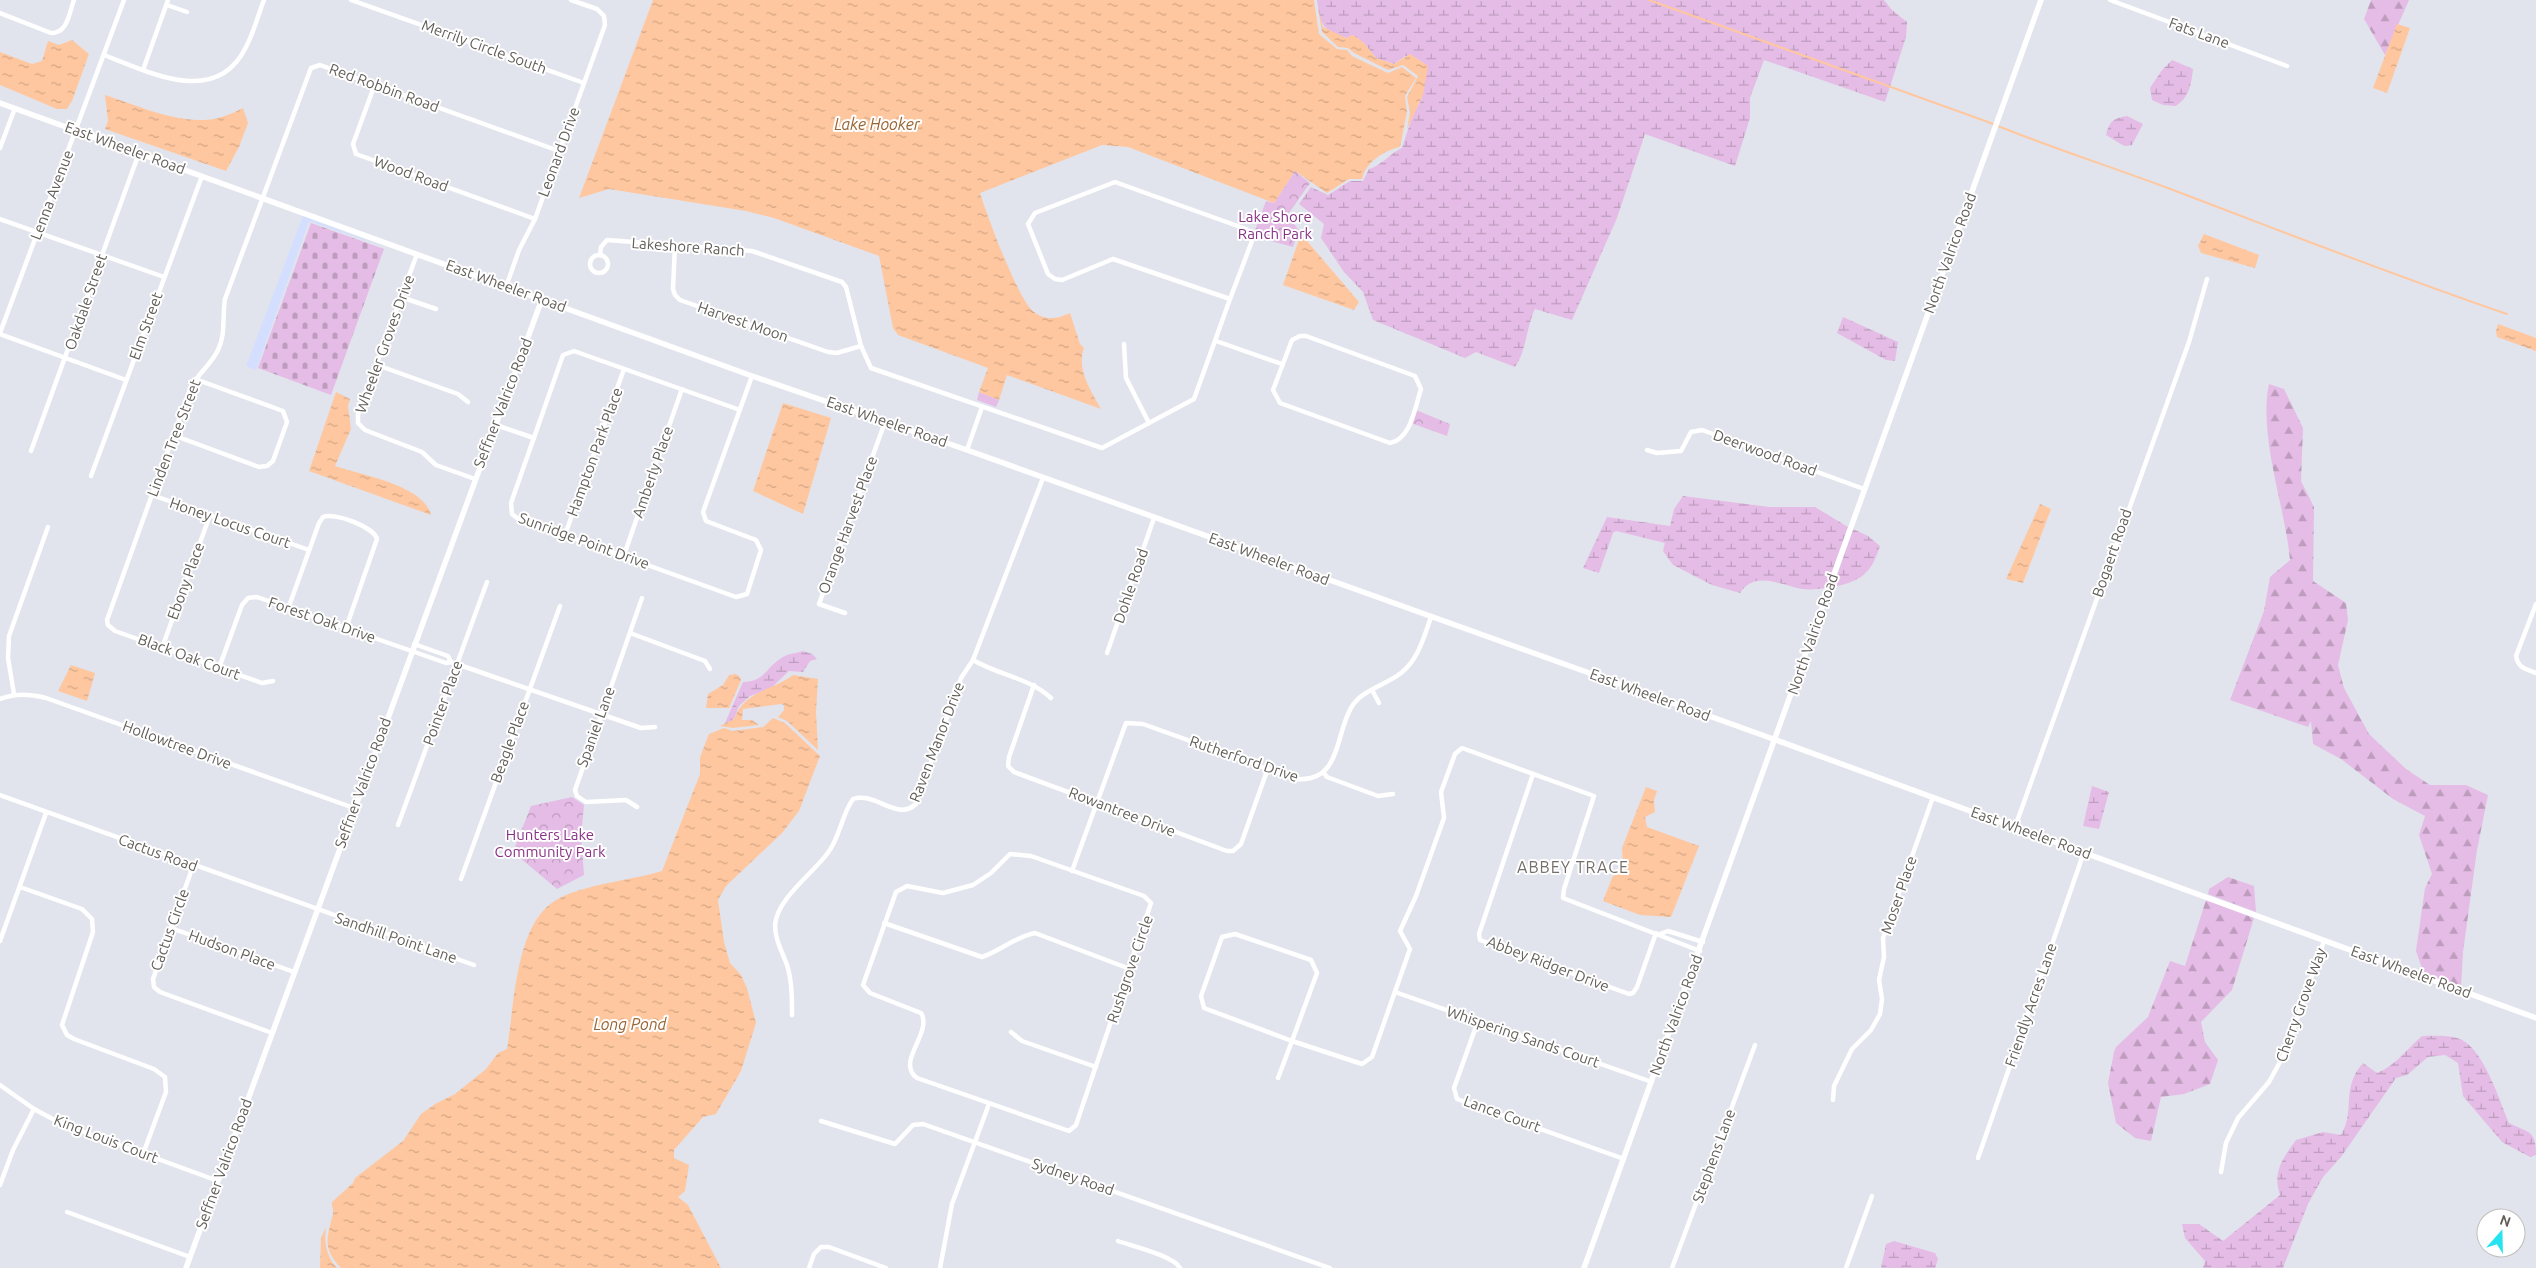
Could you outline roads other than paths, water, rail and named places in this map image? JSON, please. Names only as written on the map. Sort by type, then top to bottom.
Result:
[{"type":"street","points":[[0,13],[51,33],[58,33],[64,28],[74,0]]},
{"type":"street","name":"Lenna Avenue","points":[[0,333],[124,0]]},
{"type":"street","points":[[104,55],[172,80],[188,82],[207,80],[225,71],[237,61],[246,47],[264,0]]},
{"type":"street","name":"Merrily Circle South","points":[[351,0],[584,83]]},
{"type":"street","name":"Leonard Drive","points":[[506,287],[520,250],[535,219],[605,25],[604,16],[597,9],[571,0]]},
{"type":"street","name":"North Valrico Road","points":[[1584,1268],[1700,951],[1864,489],[2041,0]]},
{"type":"street","name":"Fats Lane","points":[[2110,0],[2287,66]]},
{"type":"street","points":[[143,70],[168,2],[187,12]]},
{"type":"street","name":"Red Robbin Road","points":[[262,197],[311,68],[320,65],[559,151]]},
{"type":"street","name":"Wood Road","points":[[375,84],[353,144],[356,154],[535,219]]},
{"type":"street","name":"East Wheeler Road","points":[[0,102],[752,376],[967,450],[1776,740],[2536,1018]]},
{"type":"street","points":[[0,148],[15,108]]},
{"type":"street","name":"Oakdale Street","points":[[31,451],[67,358],[140,153]]},
{"type":"street","name":"Elm Street","points":[[91,476],[202,176]]},
{"type":"street","name":"Lakeshore Ranch","points":[[600,255],[601,247],[607,240],[752,251],[842,282],[846,287],[861,346],[871,368],[1102,448],[1194,399],[1252,241],[1251,234],[1246,229],[1115,182],[1035,213],[1028,224],[1048,274],[1055,280],[1062,280],[1113,258],[1230,299]]},
{"type":"street","name":"Linden Tree Street","points":[[108,625],[108,615],[195,378],[213,358],[224,334],[225,300],[262,197]]},
{"type":"street","points":[[0,219],[164,277]]},
{"type":"street","name":"Harvest Moon","points":[[676,245],[673,288],[675,296],[680,300],[828,352],[837,353],[861,346]]},
{"type":"street","name":"Wheeler Groves Drive","points":[[417,254],[358,414],[361,427],[422,452],[436,465],[475,479]]},
{"type":"street","points":[[600,255],[607,259],[608,264],[604,271],[598,272],[593,270],[590,264],[592,258],[600,255]]},
{"type":"street","name":"Bogaert Road","points":[[2015,827],[2189,342],[2207,279]]},
{"type":"street","points":[[401,297],[436,309]]},
{"type":"street","name":"Seffner Valrico Road","points":[[186,1268],[542,299]]},
{"type":"street","points":[[0,333],[126,380]]},
{"type":"street","points":[[1306,336],[1415,376],[1421,389],[1406,435],[1400,442],[1390,443],[1280,403],[1273,390],[1282,364],[1292,340],[1306,336]]},
{"type":"street","points":[[1216,341],[1282,364]]},
{"type":"street","points":[[1124,344],[1126,378],[1149,423]]},
{"type":"street","name":"Sunridge Point Drive","points":[[740,410],[574,351],[563,355],[510,510],[517,518],[736,597],[747,594],[761,550],[756,540],[706,521],[703,512],[740,410],[752,376]]},
{"type":"street","points":[[377,365],[458,394],[468,402]]},
{"type":"street","name":"Hampton Park Place","points":[[565,536],[624,369]]},
{"type":"street","points":[[173,435],[259,467],[267,466],[273,461],[287,422],[283,411],[195,378]]},
{"type":"street","name":"Amberly Place","points":[[624,556],[682,389]]},
{"type":"street","points":[[967,450],[982,407]]},
{"type":"street","name":"Orange Harvest Place","points":[[845,613],[820,604],[885,422]]},
{"type":"street","points":[[496,425],[534,438]]},
{"type":"street","name":"Deerwood Road","points":[[1647,450],[1657,453],[1681,451],[1691,432],[1702,430],[1864,489]]},
{"type":"street","name":"Raven Manor Drive","points":[[792,1015],[791,988],[787,966],[776,937],[776,915],[832,846],[853,799],[865,798],[903,811],[910,810],[916,804],[961,678],[974,660],[1043,478]]},
{"type":"street","name":"Honey Locus Court","points":[[152,495],[309,550]]},
{"type":"street","name":"Ebony Place","points":[[162,648],[210,515]]},
{"type":"street","points":[[288,609],[319,523],[327,515],[370,529],[376,535],[376,544],[346,628]]},
{"type":"street","name":"Dohle Road","points":[[1108,654],[1154,518]]},
{"type":"street","points":[[14,694],[8,658],[9,636],[48,527]]},
{"type":"street","name":"Pointer Place","points":[[398,825],[488,582]]},
{"type":"street","name":"Forest Oak Drive","points":[[219,668],[242,605],[248,598],[257,597],[446,663],[451,662]]},
{"type":"street","name":"Spaniel Lane","points":[[638,806],[626,800],[586,802],[576,796],[576,785],[642,598]]},
{"type":"street","points":[[2536,604],[2516,656],[2517,662],[2521,667],[2536,673]]},
{"type":"street","name":"Beagle Place","points":[[461,879],[560,606]]},
{"type":"street","name":"Rutherford Drive","points":[[1072,871],[1126,724],[1132,722],[1296,778],[1305,779],[1323,772],[1333,758],[1350,708],[1358,699],[1400,675],[1414,660],[1431,617]]},
{"type":"street","name":"Black Oak Court","points":[[108,625],[115,631],[262,683],[273,681]]},
{"type":"street","points":[[630,633],[704,660],[710,669]]},
{"type":"street","points":[[414,644],[448,656],[451,662],[601,715],[641,728],[655,727]]},
{"type":"street","points":[[974,660],[987,668],[1042,689],[1051,698]]},
{"type":"street","name":"Rowantree Drive","points":[[1034,686],[1009,757],[1008,766],[1014,772],[1227,851],[1233,851],[1241,844],[1268,768]]},
{"type":"street","points":[[1372,690],[1379,703]]},
{"type":"street","name":"Hollowtree Drive","points":[[0,699],[14,694],[30,694],[46,698],[354,808]]},
{"type":"street","points":[[1278,1078],[1292,1041],[1317,973],[1311,960],[1235,934],[1222,937],[1200,996],[1204,1008],[1292,1041],[1362,1064],[1372,1057],[1409,952],[1410,946],[1400,931],[1416,896],[1444,818],[1441,792],[1454,754],[1462,748],[1594,796],[1563,898],[1700,951]]},
{"type":"street","points":[[1323,772],[1327,777],[1378,796],[1393,794]]},
{"type":"street","name":"Abbey Ridger Drive","points":[[1533,774],[1479,934],[1480,940],[1629,994],[1633,993],[1637,986],[1658,934]]},
{"type":"street","name":"Cactus Road","points":[[0,795],[317,910]]},
{"type":"street","name":"Moser Place","points":[[1833,1100],[1834,1086],[1852,1049],[1875,1025],[1880,1014],[1882,999],[1879,980],[1884,957],[1884,932],[1898,901],[1933,798]]},
{"type":"street","points":[[0,941],[46,813]]},
{"type":"street","name":"Friendly Acres Lane","points":[[1978,1158],[2084,852]]},
{"type":"street","name":"Rushgrove Circle","points":[[1010,854],[1031,856],[1072,871],[1144,896],[1151,903],[1076,1125],[1069,1131],[917,1078],[910,1070],[909,1065],[924,1017],[917,1010],[870,993],[863,984],[896,892],[901,888],[907,886],[943,893],[973,885],[991,874],[1010,854]]},
{"type":"street","name":"Cactus Circle","points":[[193,866],[153,979],[157,990],[272,1033]]},
{"type":"street","points":[[20,887],[82,909],[92,919],[94,932],[62,1025],[67,1035],[74,1039],[154,1069],[165,1078],[166,1092],[143,1154]]},
{"type":"street","name":"Sandhill Point Lane","points":[[317,910],[474,965]]},
{"type":"street","points":[[884,923],[982,957],[993,954],[1026,935],[1034,933],[1130,969]]},
{"type":"street","name":"Hudson Place","points":[[171,928],[294,972]]},
{"type":"street","points":[[1658,934],[1668,931],[1703,942]]},
{"type":"street","points":[[1676,942],[1679,934]]},
{"type":"street","name":"Cherry Grove Way","points":[[2221,1172],[2226,1143],[2238,1118],[2269,1082],[2286,1051],[2324,940]]},
{"type":"street","name":"Whispering Sands Court","points":[[1395,992],[1652,1082]]},
{"type":"street","name":"Lance Court","points":[[1478,1021],[1454,1088],[1457,1098],[1624,1159]]},
{"type":"street","points":[[1011,1032],[1022,1041],[1096,1067]]},
{"type":"street","name":"Stephens Lane","points":[[1672,1268],[1755,1045]]},
{"type":"street","name":"King Louis Court","points":[[0,1085],[34,1109],[62,1124],[218,1181]]},
{"type":"street","points":[[940,1268],[952,1204],[989,1104]]},
{"type":"street","points":[[0,1185],[13,1150],[34,1109]]},
{"type":"street","name":"Sydney Road","points":[[821,1121],[886,1143],[895,1144],[913,1125],[923,1124],[1330,1268]]},
{"type":"street","points":[[1846,1268],[1872,1196]]},
{"type":"street","points":[[67,1212],[190,1257]]},
{"type":"street","points":[[1118,1241],[1168,1258],[1177,1263],[1180,1268]]},
{"type":"street","points":[[810,1268],[814,1254],[821,1247],[829,1247],[876,1266],[886,1268]]},
{"type":"water","name":"Lake Hooker","points":[[653,0],[1314,0],[1319,34],[1337,49],[1347,50],[1352,56],[1388,73],[1402,67],[1416,78],[1405,96],[1407,112],[1400,147],[1387,151],[1371,162],[1362,179],[1349,179],[1327,193],[1295,171],[1274,203],[1128,147],[1102,145],[980,193],[1012,275],[1027,304],[1038,315],[1047,318],[1061,317],[1070,313],[1080,344],[1084,348],[1082,356],[1083,372],[1101,409],[1007,375],[999,400],[979,392],[988,368],[898,335],[893,328],[879,256],[774,218],[746,211],[609,189],[579,198]]},
{"type":"water","points":[[1318,8],[1323,27],[1346,38],[1353,35],[1363,42],[1376,58],[1394,64],[1410,54],[1428,66],[1423,95],[1407,129],[1410,112],[1407,97],[1418,76],[1403,65],[1388,70],[1348,48],[1338,47],[1322,32]]},
{"type":"water","points":[[2397,24],[2410,28],[2387,93],[2373,88]]},
{"type":"water","points":[[72,40],[89,54],[72,101],[67,109],[57,109],[0,85],[0,52],[32,64],[42,61],[48,41],[59,45]]},
{"type":"water","points":[[105,95],[151,111],[187,119],[205,120],[216,118],[243,108],[248,123],[239,147],[226,171],[105,129],[108,121]]},
{"type":"water","points":[[1301,234],[1359,302],[1354,310],[1283,285]]},
{"type":"water","points":[[2204,234],[2259,255],[2255,268],[2201,253],[2198,246]]},
{"type":"water","points":[[2498,324],[2536,338],[2536,351],[2497,337]]},
{"type":"water","points":[[336,392],[350,399],[348,406],[351,429],[335,466],[404,489],[417,496],[426,505],[431,515],[309,471]]},
{"type":"water","points":[[783,403],[831,418],[803,514],[753,491]]},
{"type":"water","points":[[2040,504],[2051,509],[2023,583],[2006,579]]},
{"type":"water","points":[[71,665],[95,673],[87,701],[58,691]]},
{"type":"water","points":[[735,674],[741,680],[729,708],[706,708],[708,694],[723,685],[729,675]]},
{"type":"water","points":[[793,675],[818,679],[816,712],[818,750],[787,721],[778,717],[784,710],[784,705],[781,704],[743,709],[742,720],[752,720],[759,725],[733,728],[720,726],[734,719],[739,709],[751,697]]},
{"type":"water","name":"Long Pond","points":[[773,718],[785,723],[820,756],[799,811],[782,833],[726,886],[718,900],[724,942],[730,963],[741,975],[747,988],[756,1023],[741,1071],[716,1114],[703,1117],[674,1150],[674,1158],[689,1165],[685,1191],[678,1197],[688,1205],[721,1268],[341,1268],[328,1248],[328,1235],[333,1211],[332,1202],[353,1183],[355,1178],[403,1141],[421,1114],[435,1104],[455,1094],[486,1069],[498,1053],[507,1049],[518,972],[529,934],[538,918],[549,905],[570,893],[662,871],[700,774],[700,757],[709,734],[724,728],[733,731],[763,727]]},
{"type":"water","points":[[1646,787],[1657,791],[1654,800],[1655,812],[1645,817],[1647,827],[1699,846],[1671,917],[1640,915],[1603,901],[1612,878],[1623,863],[1622,848]]},
{"type":"water","points":[[326,1227],[327,1249],[330,1259],[337,1268],[320,1268],[321,1238]]},
{"type":"waterway","points":[[1649,0],[1988,122],[2378,268],[2507,314]]},
{"type":"district","name":"ABBEY TRACE","points":[[1573,867]]},
{"type":"park label","name":"Lake Shore Ranch Park","points":[[1275,226]]},
{"type":"park label","name":"Hunters Lake Community Park","points":[[550,844]]}]
